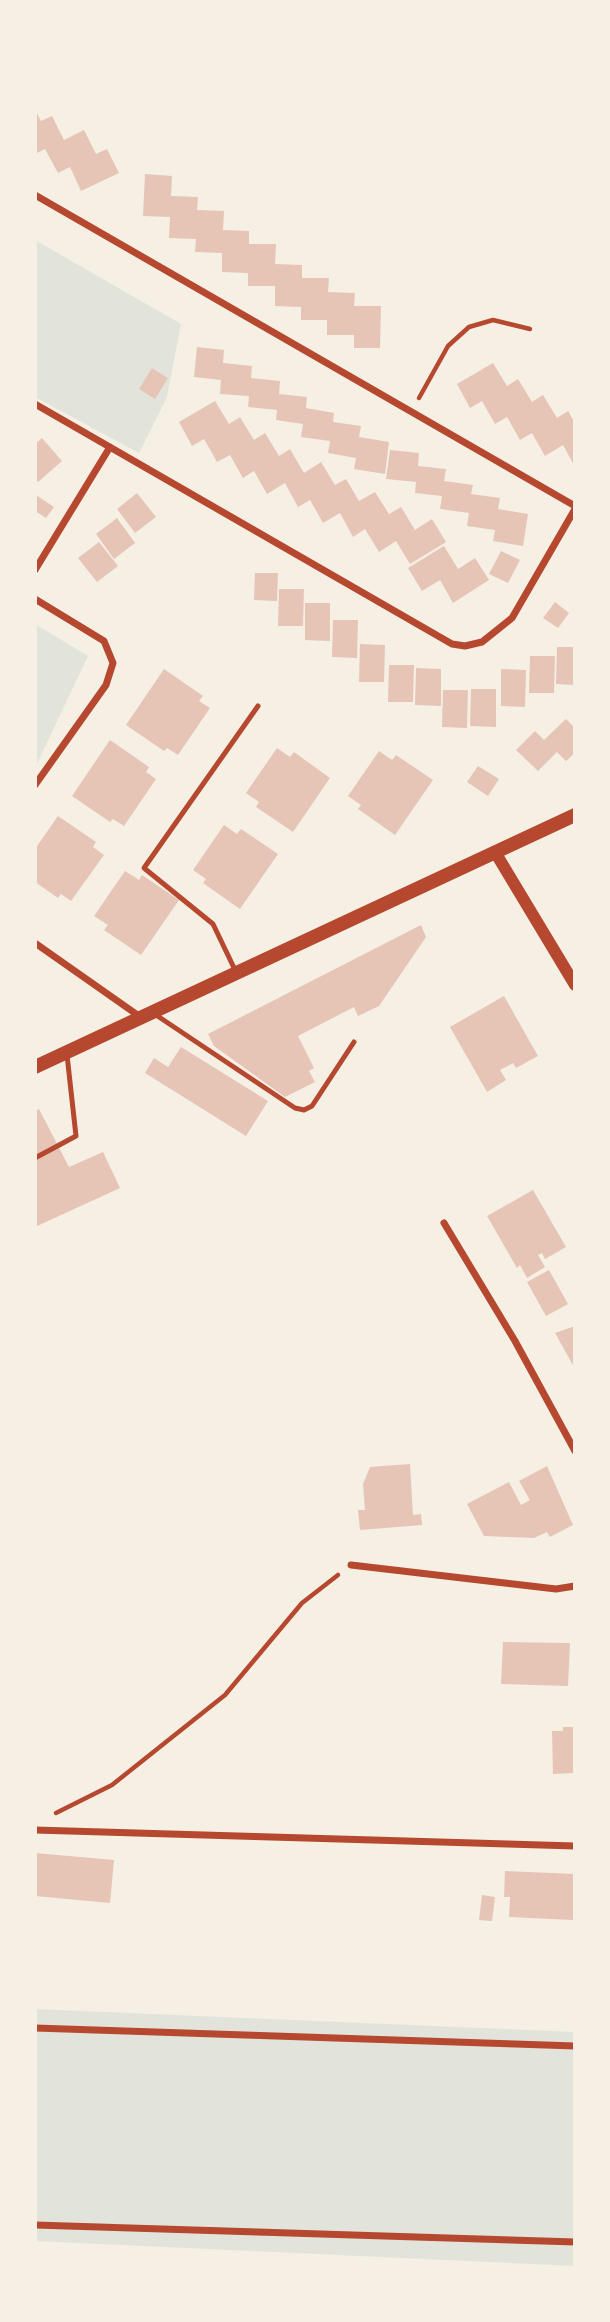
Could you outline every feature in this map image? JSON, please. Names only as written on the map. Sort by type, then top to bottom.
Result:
[{"type":"main road","points":[[35,1067],[575,815]]},
{"type":"street","points":[[35,195],[575,508],[512,618],[482,642],[465,646],[434,637],[35,404]]},
{"type":"street","points":[[35,570],[110,447]]},
{"type":"street","points":[[35,599],[104,641],[113,663],[106,685],[35,785]]},
{"type":"street","points":[[495,852],[575,985]]},
{"type":"street","points":[[35,943],[145,1014]]},
{"type":"street","points":[[444,1223],[515,1341],[575,1451]]},
{"type":"street","points":[[351,1565],[555,1589],[575,1586]]},
{"type":"street","points":[[35,1830],[575,1846]]},
{"type":"street","points":[[35,2028],[575,2046]]},
{"type":"street","points":[[35,2225],[575,2242]]},
{"type":"lane","points":[[236,972],[213,924],[144,868],[258,706]]},
{"type":"lane","points":[[145,1014],[295,1108],[304,1110],[313,1106],[354,1042]]},
{"type":"lane","points":[[35,1158],[76,1136],[66,1052]]},
{"type":"path","points":[[411,411],[448,346],[469,327],[493,320],[530,330]]},
{"type":"path","points":[[46,1816],[66,1810],[112,1784],[225,1695],[302,1603],[351,1565]]},
{"type":"shaded area","points":[[35,240],[181,324],[167,397],[139,453],[35,397]]},
{"type":"shaded area","points":[[35,624],[88,656],[35,768]]},
{"type":"shaded area","points":[[35,2009],[575,2032],[575,2266],[35,2241]]},
{"type":"building","points":[[35,110],[41,121],[52,116],[64,140],[84,130],[96,154],[107,149],[119,173],[81,191],[70,167],[58,173],[45,149],[35,154]]},
{"type":"building","points":[[145,174],[172,176],[171,196],[198,197],[197,210],[224,211],[223,230],[249,231],[249,244],[276,244],[275,264],[302,265],[302,278],[329,278],[328,292],[355,293],[354,306],[381,306],[380,348],[354,348],[354,335],[327,335],[327,320],[301,320],[301,307],[275,306],[275,286],[248,286],[248,273],[222,272],[222,253],[195,252],[196,239],[169,238],[170,217],[143,216]]},
{"type":"building","points":[[197,347],[224,350],[223,363],[252,366],[251,378],[280,381],[279,394],[307,397],[306,408],[334,413],[333,422],[361,426],[359,437],[389,442],[385,474],[354,469],[356,458],[328,453],[330,441],[301,437],[303,424],[276,420],[277,410],[248,407],[249,396],[220,394],[221,380],[194,377]]},
{"type":"building","points":[[493,363],[507,386],[518,379],[532,402],[543,395],[557,418],[568,411],[575,423],[575,467],[563,445],[545,456],[532,433],[520,440],[507,417],[495,424],[482,401],[470,408],[457,384]]},
{"type":"building","points":[[152,368],[168,378],[155,399],[139,389]]},
{"type":"building","points":[[215,401],[229,424],[240,417],[254,440],[265,433],[279,456],[290,449],[304,473],[321,462],[335,485],[346,479],[359,501],[375,492],[389,514],[401,507],[415,530],[432,519],[446,542],[410,564],[396,541],[379,552],[365,529],[353,537],[340,513],[323,523],[310,500],[298,507],[285,483],[267,494],[254,471],[243,478],[230,455],[217,462],[204,439],[192,446],[179,422]]},
{"type":"building","points":[[42,438],[62,461],[38,482],[35,478],[35,444]]},
{"type":"building","points":[[390,450],[419,453],[418,466],[446,469],[444,481],[473,485],[471,494],[500,498],[498,509],[528,514],[523,546],[493,541],[495,530],[467,526],[469,513],[440,509],[442,496],[415,493],[416,482],[386,479]]},
{"type":"building","points":[[137,493],[156,517],[135,533],[117,509]]},
{"type":"building","points":[[36,495],[54,507],[46,518],[35,511]]},
{"type":"building","points":[[117,518],[135,543],[114,559],[96,534]]},
{"type":"building","points":[[99,542],[118,566],[97,582],[78,558]]},
{"type":"building","points":[[444,546],[458,569],[475,558],[489,580],[453,603],[440,580],[422,591],[408,568]]},
{"type":"building","points":[[501,551],[520,560],[508,583],[489,574]]},
{"type":"building","points":[[255,573],[278,573],[277,601],[254,600]]},
{"type":"building","points":[[279,589],[304,589],[303,626],[278,626]]},
{"type":"building","points":[[555,602],[569,613],[558,628],[543,618]]},
{"type":"building","points":[[305,603],[330,603],[330,641],[305,640]]},
{"type":"building","points":[[333,620],[358,620],[357,658],[332,657]]},
{"type":"building","points":[[360,644],[385,645],[384,682],[359,682]]},
{"type":"building","points":[[557,647],[575,647],[575,685],[556,684]]},
{"type":"building","points":[[530,656],[555,656],[554,693],[529,693]]},
{"type":"building","points":[[389,665],[414,665],[413,702],[388,702]]},
{"type":"building","points":[[416,668],[441,669],[441,706],[415,705]]},
{"type":"building","points":[[164,669],[203,696],[199,701],[210,708],[178,755],[167,748],[164,751],[126,725]]},
{"type":"building","points":[[501,669],[526,670],[525,707],[501,706]]},
{"type":"building","points":[[471,689],[496,689],[496,727],[470,726]]},
{"type":"building","points":[[443,690],[468,690],[467,728],[442,727]]},
{"type":"building","points":[[566,719],[575,728],[575,753],[566,761],[557,752],[538,771],[516,750],[535,731],[544,740]]},
{"type":"building","points":[[110,740],[149,767],[146,772],[156,779],[124,826],[113,819],[110,822],[72,796]]},
{"type":"building","points":[[277,748],[290,757],[294,752],[330,778],[293,832],[256,807],[259,802],[246,793]]},
{"type":"building","points":[[379,751],[392,760],[396,755],[433,780],[395,835],[358,809],[361,805],[348,796]]},
{"type":"building","points":[[478,766],[499,779],[488,796],[467,782]]},
{"type":"building","points":[[58,816],[96,842],[93,847],[104,855],[71,901],[61,894],[58,898],[35,882],[35,849]]},
{"type":"building","points":[[224,825],[237,834],[241,829],[278,854],[240,909],[203,883],[206,879],[193,870]]},
{"type":"building","points":[[125,871],[139,880],[142,875],[179,900],[141,955],[104,930],[108,925],[94,916]]},
{"type":"building","points":[[421,925],[426,937],[379,1006],[358,1016],[354,1007],[298,1036],[314,1068],[309,1071],[315,1082],[285,1097],[214,1046],[208,1034]]},
{"type":"building","points":[[504,996],[538,1056],[516,1068],[513,1063],[500,1070],[506,1080],[487,1092],[450,1027]]},
{"type":"building","points":[[181,1047],[268,1101],[246,1136],[145,1073],[154,1058],[168,1067]]},
{"type":"building","points":[[39,1109],[69,1167],[103,1152],[120,1188],[35,1227],[35,1111]]},
{"type":"building","points":[[533,1190],[566,1247],[545,1259],[542,1253],[538,1255],[545,1267],[527,1278],[520,1265],[517,1268],[487,1216]]},
{"type":"building","points":[[549,1270],[568,1304],[546,1316],[527,1282]]},
{"type":"building","points":[[575,1326],[575,1369],[555,1333]]},
{"type":"building","points":[[410,1464],[413,1515],[421,1514],[422,1525],[360,1530],[358,1510],[365,1510],[363,1484],[370,1467]]},
{"type":"building","points":[[547,1466],[573,1525],[550,1537],[547,1532],[534,1538],[484,1536],[467,1504],[509,1482],[521,1505],[530,1500],[519,1481]]},
{"type":"building","points":[[503,1642],[570,1643],[568,1686],[501,1684]]},
{"type":"building","points":[[563,1727],[575,1727],[575,1773],[553,1774],[552,1731],[563,1731]]},
{"type":"building","points":[[35,1853],[114,1860],[110,1903],[35,1896]]},
{"type":"building","points":[[505,1871],[575,1874],[573,1920],[509,1917],[510,1897],[504,1897]]},
{"type":"building","points":[[482,1895],[495,1897],[492,1921],[479,1920]]}]
